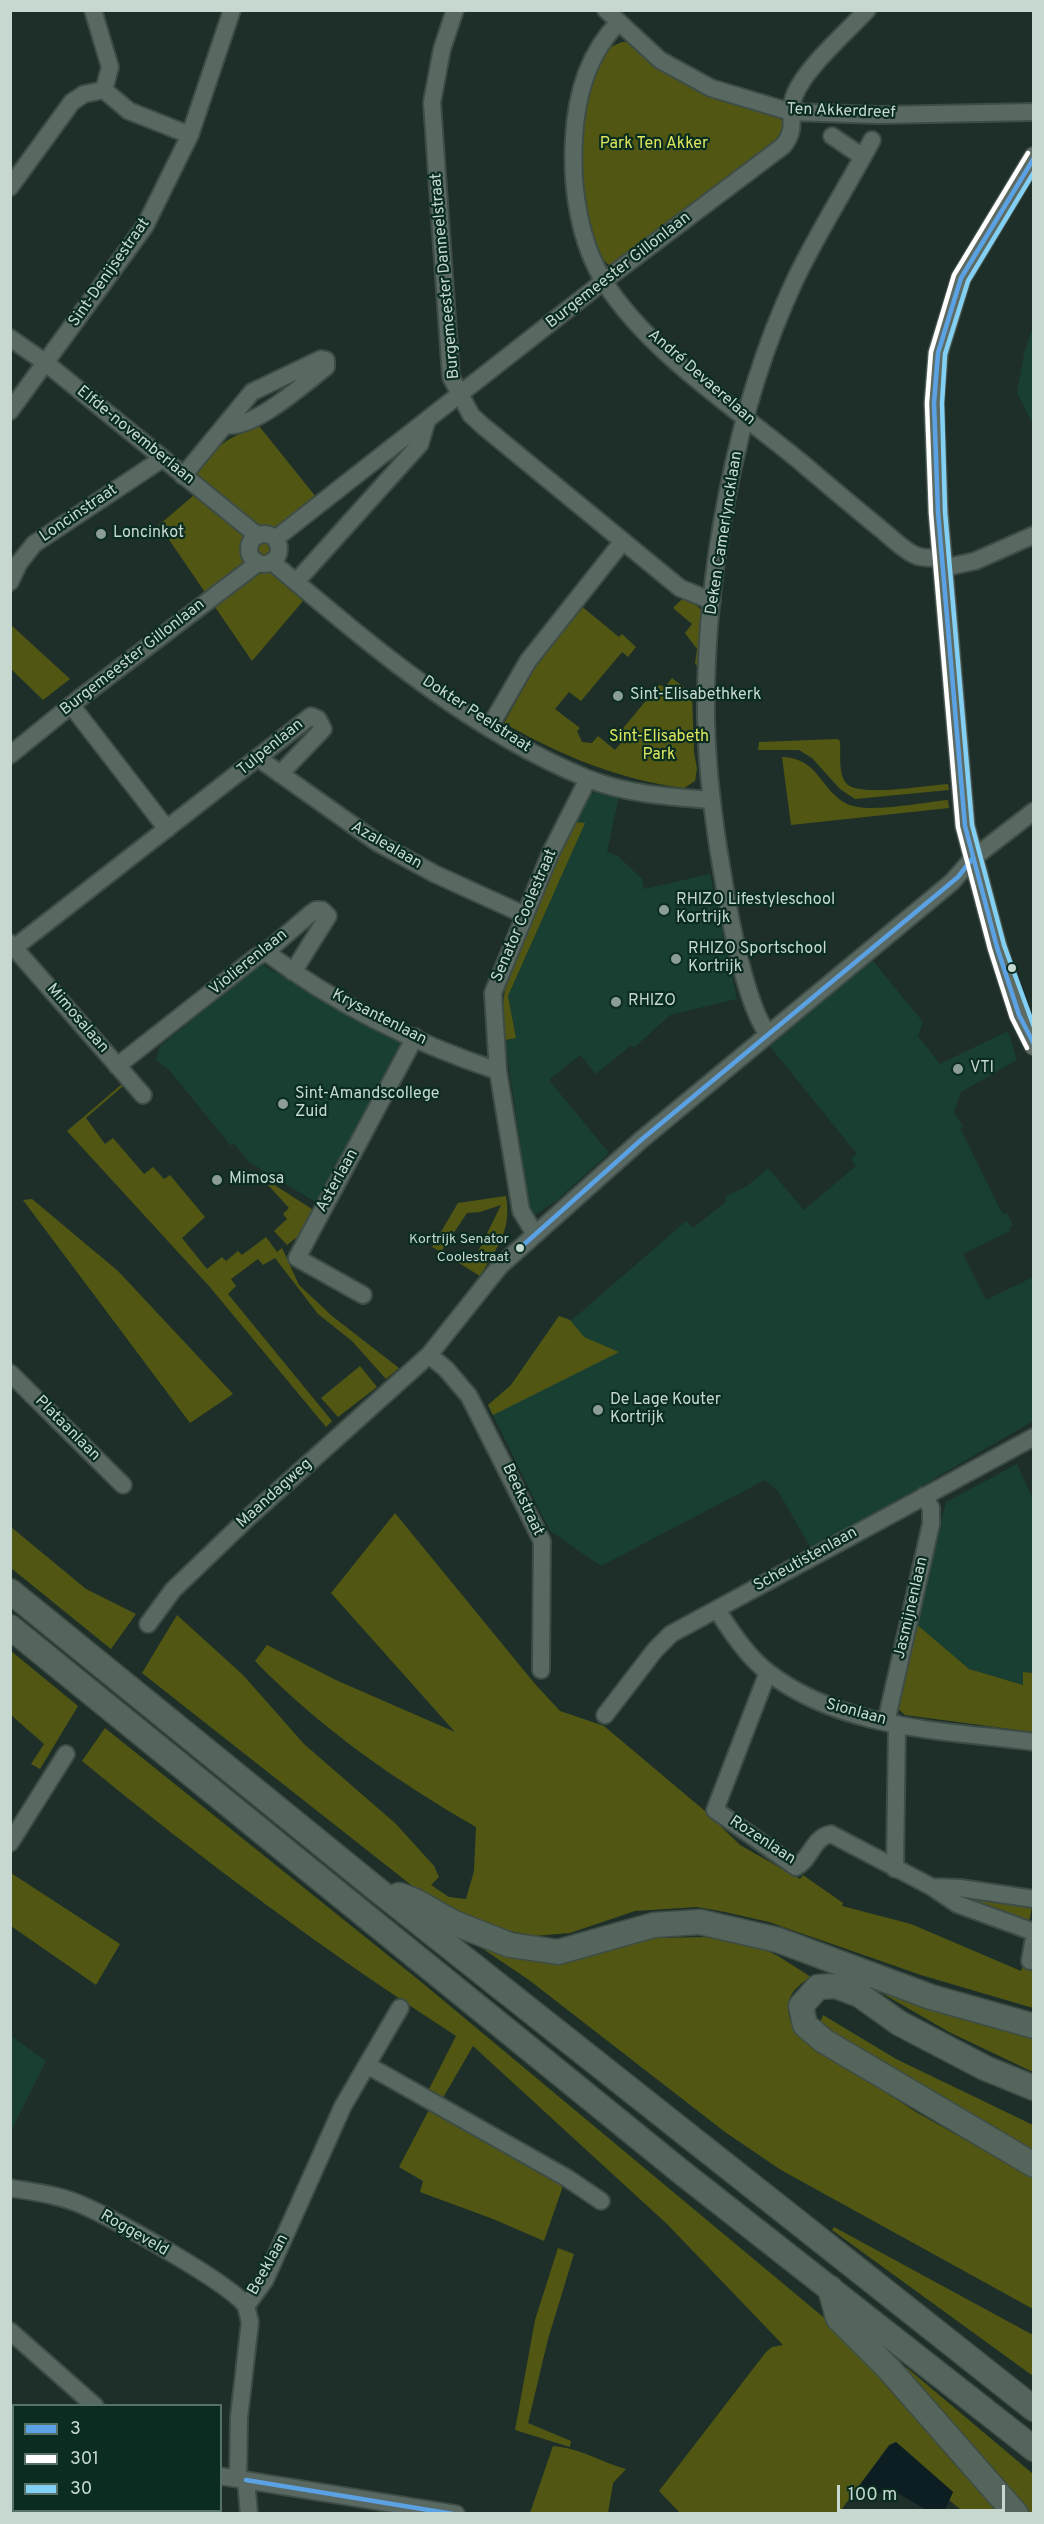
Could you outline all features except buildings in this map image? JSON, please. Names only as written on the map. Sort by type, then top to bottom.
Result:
[{"type":"highway","points":[[10,1591],[374,1887],[1034,2409]]},
{"type":"highway","points":[[10,1627],[680,2171],[1034,2449]]},
{"type":"highway","points":[[374,1887],[416,1901],[454,1923],[510,1945],[558,1952],[654,1926],[700,1922],[778,1940],[931,1997],[1034,2026]]},
{"type":"highway","points":[[778,1940],[899,2023],[985,2068],[1034,2088]]},
{"type":"highway","points":[[860,1995],[836,1986],[818,1987],[801,2006],[806,2025],[824,2041],[1034,2165]]},
{"type":"highway","points":[[830,2288],[838,2318],[889,2369],[1016,2514]]},
{"type":"main road","points":[[1034,156],[969,262],[942,334],[934,403],[942,562],[965,826],[972,859],[1013,996],[1034,1046]]},
{"type":"street","points":[[93,10],[110,67],[104,90]]},
{"type":"street","name":"Sint-Denijsestraat","points":[[12,408],[145,226],[190,135],[232,10]]},
{"type":"street","name":"Burgemeester Danneelstraat","points":[[455,10],[442,50],[432,102],[451,377],[459,397],[471,415],[483,426],[680,588],[711,601]]},
{"type":"street","name":"Burgemeester Gillonlaan","points":[[275,539],[459,397],[604,281],[783,146],[793,130],[790,112],[800,84],[867,10]]},
{"type":"street","name":"Ten Akkerdreef","points":[[612,17],[660,60],[711,88],[790,112],[879,115],[1034,112]]},
{"type":"street","name":"André Devaerelaan","points":[[612,17],[584,81],[575,119],[573,147],[575,197],[584,230],[604,281],[628,313],[667,353],[907,550],[942,562]]},
{"type":"street","points":[[104,90],[129,111],[190,135]]},
{"type":"street","points":[[10,187],[72,102],[84,94],[104,90]]},
{"type":"street","points":[[832,136],[863,158]]},
{"type":"street","name":"Deken Camerlyncklaan","points":[[768,1034],[752,998],[737,945],[727,902],[711,800],[706,718],[711,601],[720,540],[746,417],[795,281],[872,140]]},
{"type":"street","name":"Elfde-novemberlaan","points":[[10,338],[46,363],[258,536]]},
{"type":"street","points":[[183,476],[252,392],[321,359],[326,360],[326,366],[266,412],[234,426],[226,425]]},
{"type":"street","points":[[296,582],[420,444],[427,420]]},
{"type":"street","name":"Loncinstraat","points":[[10,582],[19,563],[34,544],[162,459]]},
{"type":"street","points":[[258,536],[268,535],[275,539],[279,551],[260,560]]},
{"type":"street","points":[[942,562],[982,559],[1034,535]]},
{"type":"street","name":"Burgemeester Gillonlaan","points":[[258,536],[250,544],[260,560]]},
{"type":"street","points":[[489,728],[528,661],[622,541]]},
{"type":"street","name":"Burgemeester Gillonlaan","points":[[11,755],[71,705],[260,560]]},
{"type":"street","name":"Burgemeester Gillonlaan","points":[[10,740],[260,560]]},
{"type":"street","name":"Dokter Peelstraat","points":[[260,560],[296,582],[443,697],[489,728],[528,750],[588,779],[669,797],[711,800]]},
{"type":"street","points":[[71,705],[167,830]]},
{"type":"street","name":"Tulpenlaan","points":[[12,945],[167,830],[311,716],[318,719],[323,729],[280,774]]},
{"type":"street","name":"Azalealaan","points":[[258,758],[378,843],[435,874],[525,915]]},
{"type":"street","name":"Senator Coolestraat","points":[[535,1234],[521,1211],[498,1071],[493,993],[572,808],[588,779]]},
{"type":"street","points":[[429,1355],[495,1272],[535,1234],[641,1140],[958,877],[972,859],[1034,811]]},
{"type":"street","name":"Violierenlaan","points":[[117,1066],[256,957],[266,952],[309,915],[316,910],[322,910],[328,916],[293,972]]},
{"type":"street","name":"Mimosalaan","points":[[12,945],[143,1095]]},
{"type":"street","name":"Krysantenlaan","points":[[266,952],[293,972],[364,1014],[498,1071]]},
{"type":"street","name":"Asterlaan","points":[[363,1295],[297,1258],[415,1037]]},
{"type":"street","name":"Maandagweg","points":[[148,1624],[173,1590],[250,1516],[429,1355]]},
{"type":"street","name":"Beekstraat","points":[[429,1355],[446,1369],[469,1396],[542,1541],[541,1670]]},
{"type":"street","name":"Plataanlaan","points":[[10,1372],[123,1485]]},
{"type":"street","name":"Scheutistenlaan","points":[[605,1715],[655,1650],[669,1636],[1034,1437]]},
{"type":"street","name":"Jasmijnenlaan","points":[[895,1869],[891,1723],[932,1524],[931,1508],[924,1496]]},
{"type":"street","name":"Sionlaan","points":[[717,1610],[768,1672],[822,1705],[891,1723],[1034,1742]]},
{"type":"street","name":"Rozenlaan","points":[[768,1672],[715,1810],[796,1867],[802,1864],[820,1838],[831,1834],[932,1887],[957,1904],[1034,1932]]},
{"type":"street","points":[[10,1843],[66,1754]]},
{"type":"street","name":"Rozenlaan","points":[[932,1887],[960,1888],[1034,1899]]},
{"type":"street","points":[[1029,1961],[1034,1938]]},
{"type":"street","name":"Beeklaan","points":[[249,2514],[242,2480],[239,2417],[250,2322],[246,2306],[265,2280],[343,2106],[400,2008]]},
{"type":"street","points":[[367,2066],[567,2178],[601,2201]]},
{"type":"street","name":"Roggeveld","points":[[10,2188],[81,2204],[214,2279],[235,2294],[246,2306]]},
{"type":"street","points":[[10,2331],[93,2404]]},
{"type":"street","points":[[222,2476],[456,2514]]},
{"type":"shaded area","points":[[1033,326],[1033,424],[1017,393],[1024,354]]},
{"type":"shaded area","name":"RHIZO","points":[[597,791],[619,796],[607,852],[618,856],[642,879],[644,889],[710,874],[737,999],[670,1015],[634,1048],[631,1045],[596,1074],[580,1055],[549,1080],[609,1153],[556,1201],[535,1215],[530,1212],[505,1040],[516,1038],[508,996],[584,823],[575,822],[589,795]]},
{"type":"shaded area","points":[[873,961],[923,1022],[918,1036],[940,1064],[1008,1031],[1017,1060],[961,1092],[954,1112],[963,1126],[960,1128],[1001,1211],[1004,1214],[1007,1213],[1013,1225],[1009,1227],[1010,1231],[963,1254],[986,1300],[1033,1277],[1033,1421],[812,1550],[778,1491],[765,1480],[601,1566],[550,1531],[488,1405],[511,1385],[559,1316],[570,1320],[579,1314],[686,1221],[693,1228],[727,1201],[725,1197],[747,1186],[768,1168],[804,1210],[856,1166],[851,1159],[857,1154],[768,1044]]},
{"type":"shaded area","name":"Sint-Amandscollege Zuid","points":[[261,964],[323,999],[400,1037],[401,1042],[317,1203],[249,1162],[234,1143],[231,1146],[170,1071],[156,1060],[160,1046]]},
{"type":"shaded area","points":[[1017,1464],[1033,1499],[1033,1673],[1024,1672],[1023,1685],[969,1669],[915,1623],[946,1502]]},
{"type":"shaded area","points":[[11,2036],[46,2061],[11,2131]]},
{"type":"shaded area","points":[[896,2442],[953,2492],[946,2508],[940,2512],[925,2509],[894,2491],[871,2494],[859,2486],[890,2445]]},
{"type":"green space","name":"Park Ten Akker","points":[[622,42],[630,42],[786,122],[781,138],[617,264],[610,266],[601,258],[581,194],[582,126],[585,98],[606,49]]},
{"type":"green space","points":[[259,426],[316,497],[272,533],[279,551],[277,557],[266,565],[303,601],[252,661],[159,525],[207,484],[195,474],[216,449],[229,439]]},
{"type":"green space","points":[[683,598],[688,598],[706,614],[698,668],[695,663],[697,649],[685,633],[692,624],[673,608]]},
{"type":"green space","name":"Sint-Elisabeth Park","points":[[580,605],[619,637],[622,634],[636,647],[628,657],[622,652],[581,701],[569,692],[555,709],[580,728],[577,731],[582,742],[592,743],[598,736],[615,750],[625,738],[619,733],[659,685],[665,687],[672,678],[692,694],[694,752],[697,769],[695,781],[684,788],[636,779],[568,756],[504,723],[536,666]]},
{"type":"green space","points":[[10,624],[70,679],[43,700],[11,669]]},
{"type":"green space","points":[[837,739],[840,741],[843,779],[853,787],[878,790],[948,784],[949,790],[855,799],[840,789],[812,758],[799,750],[758,750],[759,742]]},
{"type":"green space","points":[[782,757],[804,763],[838,798],[856,807],[882,808],[948,800],[949,808],[791,825]]},
{"type":"green space","points":[[575,822],[585,823],[508,996],[516,1038],[505,1040],[503,1013],[513,957],[536,900]]},
{"type":"green space","points":[[122,1084],[123,1086],[86,1118],[105,1144],[113,1138],[144,1174],[153,1167],[164,1179],[170,1175],[205,1217],[182,1238],[207,1269],[222,1257],[226,1261],[238,1251],[242,1255],[266,1237],[277,1252],[282,1248],[299,1285],[332,1316],[399,1368],[386,1379],[352,1341],[318,1314],[275,1258],[263,1265],[258,1259],[231,1279],[236,1286],[228,1294],[332,1421],[326,1427],[209,1286],[67,1131]]},
{"type":"green space","points":[[273,1184],[315,1211],[305,1231],[287,1245],[274,1231],[287,1219],[283,1214],[289,1208],[268,1185]]},
{"type":"green space","points":[[506,1196],[505,1229],[480,1276],[459,1263],[466,1254],[475,1258],[501,1205],[480,1212],[467,1213],[441,1252],[432,1247],[458,1203]]},
{"type":"green space","points":[[32,1199],[118,1271],[233,1394],[190,1423],[23,1200]]},
{"type":"green space","points":[[559,1316],[570,1320],[584,1337],[619,1352],[493,1415],[488,1405],[511,1385]]},
{"type":"green space","points":[[360,1366],[377,1387],[338,1417],[321,1398]]},
{"type":"green space","points":[[395,1513],[535,1684],[560,1711],[604,1726],[705,1811],[740,1845],[800,1879],[803,1875],[843,1903],[842,1906],[911,1924],[1021,1971],[1023,1965],[1033,1969],[1033,2008],[921,1975],[769,1922],[697,1907],[635,1911],[570,1933],[534,1936],[497,1928],[447,1908],[415,1888],[142,1673],[177,1615],[243,1675],[304,1744],[396,1824],[434,1866],[439,1877],[431,1885],[449,1897],[466,1899],[474,1871],[476,1827],[388,1772],[332,1731],[255,1661],[267,1645],[338,1681],[455,1732],[331,1593]]},
{"type":"green space","points":[[11,1527],[86,1589],[136,1614],[111,1649],[11,1568]]},
{"type":"green space","points":[[915,1623],[969,1669],[1023,1685],[1023,1672],[1033,1673],[1033,1732],[905,1715],[897,1708]]},
{"type":"green space","points":[[11,1651],[78,1706],[40,1769],[31,1764],[44,1744],[11,1715]]},
{"type":"green space","points":[[105,1728],[420,1981],[834,2326],[907,2402],[1004,2513],[965,2513],[949,2500],[953,2492],[896,2442],[889,2445],[839,2513],[681,2514],[659,2491],[766,2352],[772,2347],[783,2345],[667,2224],[473,2046],[440,2103],[426,2095],[456,2036],[265,1904],[172,1834],[82,1761]]},
{"type":"green space","points":[[11,1873],[120,1944],[96,1985],[11,1926]]},
{"type":"green space","points":[[964,1894],[1033,1902],[1029,1922],[962,1898]]},
{"type":"green space","points":[[461,1934],[568,1959],[603,1952],[627,1942],[648,1938],[712,1937],[755,1945],[778,1956],[811,1977],[795,1990],[788,2005],[791,2021],[802,2038],[916,2112],[1033,2178],[1033,2309],[781,2170],[725,2132],[529,1980]]},
{"type":"green space","points":[[861,1981],[1033,2031],[1033,2072],[949,2032]]},
{"type":"green space","points":[[823,2015],[896,2059],[1033,2125],[1033,2154],[819,2026]]},
{"type":"green space","points":[[431,2106],[564,2183],[544,2241],[420,2192],[423,2181],[399,2167]]},
{"type":"green space","points":[[834,2227],[1033,2335],[1033,2376],[832,2230]]},
{"type":"green space","points":[[558,2248],[574,2254],[548,2339],[528,2423],[571,2441],[570,2447],[515,2430],[535,2320]]},
{"type":"green space","points":[[906,2367],[1033,2474],[1033,2513],[1023,2513],[901,2373]]},
{"type":"green space","points":[[553,2446],[582,2452],[626,2469],[613,2483],[608,2513],[530,2513]]},
{"type":"transit line","name":"301","points":[[1027,1048],[1012,1018],[990,949],[958,827],[931,513],[927,403],[931,352],[954,275],[1028,153]]},
{"type":"transit line","name":"3","points":[[1034,158],[961,278],[938,353],[934,403],[938,512],[965,826],[997,947],[1019,1015],[1034,1044]]},
{"type":"transit line","name":"30","points":[[1034,172],[968,281],[945,354],[942,403],[945,512],[972,825],[1004,945],[1034,1027]]},
{"type":"transit line","name":"3","points":[[520,1248],[641,1140],[958,877],[972,859]]},
{"type":"transit line","name":"3","points":[[246,2480],[453,2514]]},
{"type":"place","name":"Loncinkot","points":[[101,534]]},
{"type":"place","name":"Sint-Elisabethkerk","points":[[618,696]]},
{"type":"place","name":"RHIZO Lifestyleschool Kortrijk","points":[[664,910]]},
{"type":"place","name":"RHIZO Sportschool Kortrijk","points":[[676,959]]},
{"type":"place","name":"RHIZO","points":[[616,1002]]},
{"type":"place","name":"VTI","points":[[958,1069]]},
{"type":"place","name":"Sint-Amandscollege Zuid","points":[[283,1104]]},
{"type":"place","name":"Mimosa","points":[[217,1180]]},
{"type":"place","name":"Kortrijk Senator Coolestraat","points":[[520,1248]]},
{"type":"place","name":"De Lage Kouter Kortrijk","points":[[598,1410]]}]
